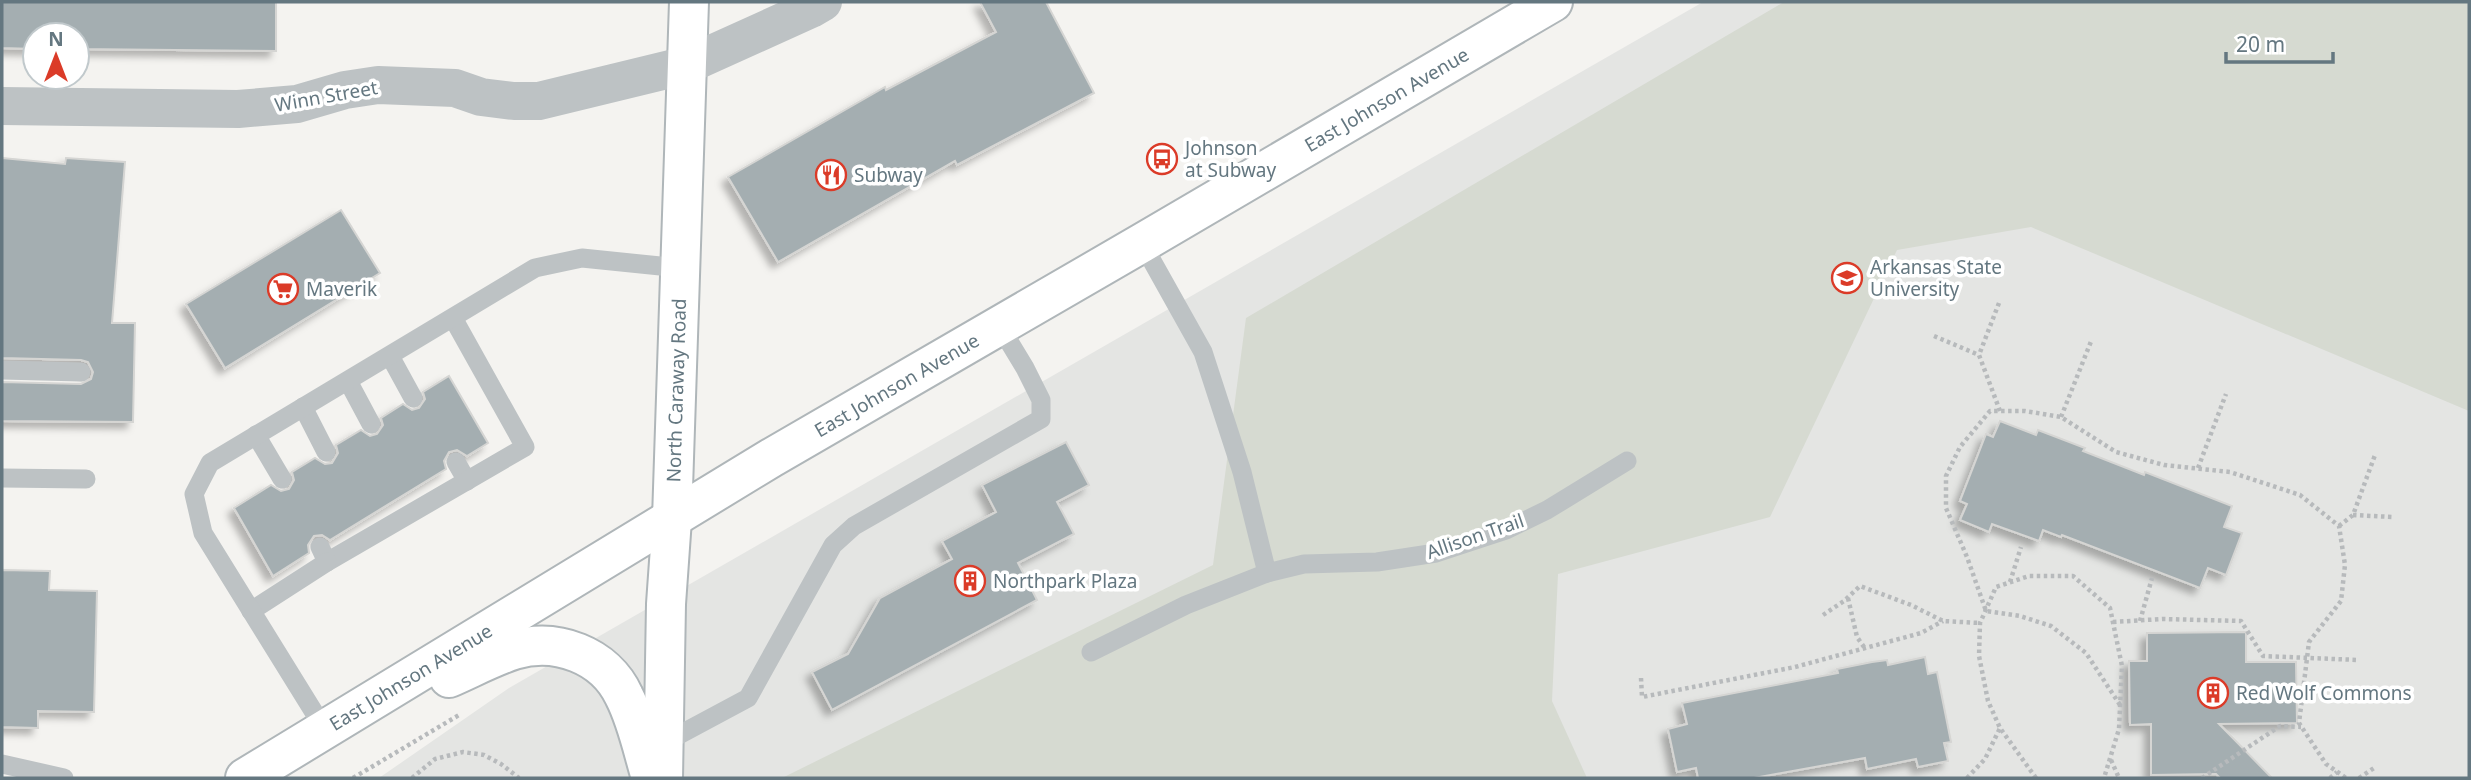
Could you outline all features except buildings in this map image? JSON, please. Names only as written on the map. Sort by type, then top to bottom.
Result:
[{"type":"main road","name":"North Caraway Road","points":[[659,767],[672,519],[689,2]]},
{"type":"main road","name":"East Johnson Avenue","points":[[245,778],[771,458],[1553,2]]},
{"type":"main road","points":[[324,730],[515,650],[541,645],[585,654],[611,674],[625,696],[659,767]]},
{"type":"street","name":"Winn Street","points":[[2,106],[238,108],[297,104],[345,90],[378,85],[455,88],[481,97],[514,102],[539,102],[687,65],[823,2]]},
{"type":"lane","points":[[1142,243],[1203,352],[1242,472],[1267,573]]},
{"type":"lane","points":[[324,730],[203,533],[194,494],[210,463],[535,268],[582,258],[680,268]]},
{"type":"lane","points":[[251,611],[323,554],[417,498],[467,481],[525,447],[453,318]]},
{"type":"lane","points":[[659,767],[748,698],[833,545],[854,526],[1041,419],[1041,400],[999,325]]},
{"type":"lane","points":[[390,356],[413,398]]},
{"type":"lane","points":[[2,370],[81,372]]},
{"type":"lane","points":[[348,381],[371,424]]},
{"type":"lane","points":[[303,407],[326,452]]},
{"type":"lane","points":[[256,435],[282,479]]},
{"type":"lane","name":"Allison Trail","points":[[1091,652],[1186,605],[1267,573],[1304,564],[1377,562],[1436,553],[1506,530],[1546,510],[1628,461]]},
{"type":"lane","points":[[457,462],[467,481]]},
{"type":"lane","points":[[2,478],[86,480]]},
{"type":"lane","points":[[2,764],[64,778]]},
{"type":"path","points":[[1999,303],[1979,355],[2000,411]]},
{"type":"path","points":[[1934,336],[1979,355]]},
{"type":"path","points":[[2061,417],[2092,339]]},
{"type":"path","points":[[2198,468],[2226,394]]},
{"type":"path","points":[[1986,611],[1946,508],[1946,476],[1960,447],[1990,411],[2025,411],[2061,417],[2116,452],[2164,465],[2231,472],[2300,495],[2339,526],[2345,565],[2341,601],[2309,642],[2299,723],[2326,764],[2346,778]]},
{"type":"path","points":[[2339,526],[2353,515],[2375,455]]},
{"type":"path","points":[[2353,515],[2392,517]]},
{"type":"path","points":[[2009,582],[2021,547]]},
{"type":"path","points":[[2036,778],[2000,728],[1988,701],[1979,656],[1980,623],[1996,587],[2029,576],[2073,576],[2110,608],[2122,666],[2119,729],[2104,778]]},
{"type":"path","points":[[2140,621],[2152,578]]},
{"type":"path","points":[[1822,615],[1860,586],[1911,605],[1943,621],[1980,623]]},
{"type":"path","points":[[1847,598],[1857,637],[1864,647]]},
{"type":"path","points":[[1986,611],[2020,615],[2051,626],[2086,653],[2120,705]]},
{"type":"path","points":[[2113,622],[2162,619],[2241,621],[2263,656],[2358,660]]},
{"type":"path","points":[[1641,678],[1642,697],[1795,667],[1921,633],[1943,621]]},
{"type":"path","points":[[353,778],[468,710]]},
{"type":"path","points":[[2202,778],[2280,726],[2301,727]]},
{"type":"path","points":[[1967,778],[1985,759],[2000,728]]},
{"type":"path","points":[[412,778],[435,759],[463,752],[484,755],[519,778]]},
{"type":"path","points":[[2110,758],[2120,777]]},
{"type":"path","points":[[2359,778],[2374,768]]},
{"type":"path","points":[[2330,778],[2337,772]]},
{"type":"shaded area","name":"Arkansas State University","points":[[1703,2],[2469,2],[2469,778],[379,778],[509,688]]},
{"type":"shaded area","points":[[1784,2],[2469,2],[2469,411],[2031,227],[1897,250],[1770,517],[1558,574],[1552,701],[1587,778],[782,778],[1213,565],[1246,318]]},
{"type":"place","name":"Johnson at Subway","points":[[1162,159]]},
{"type":"place","name":"Subway","points":[[831,175]]},
{"type":"place","name":"Arkansas State University","points":[[1847,278]]},
{"type":"place","name":"Maverik","points":[[283,289]]},
{"type":"place","name":"Northpark Plaza","points":[[970,581]]},
{"type":"place","name":"Red Wolf Commons","points":[[2213,693]]}]
